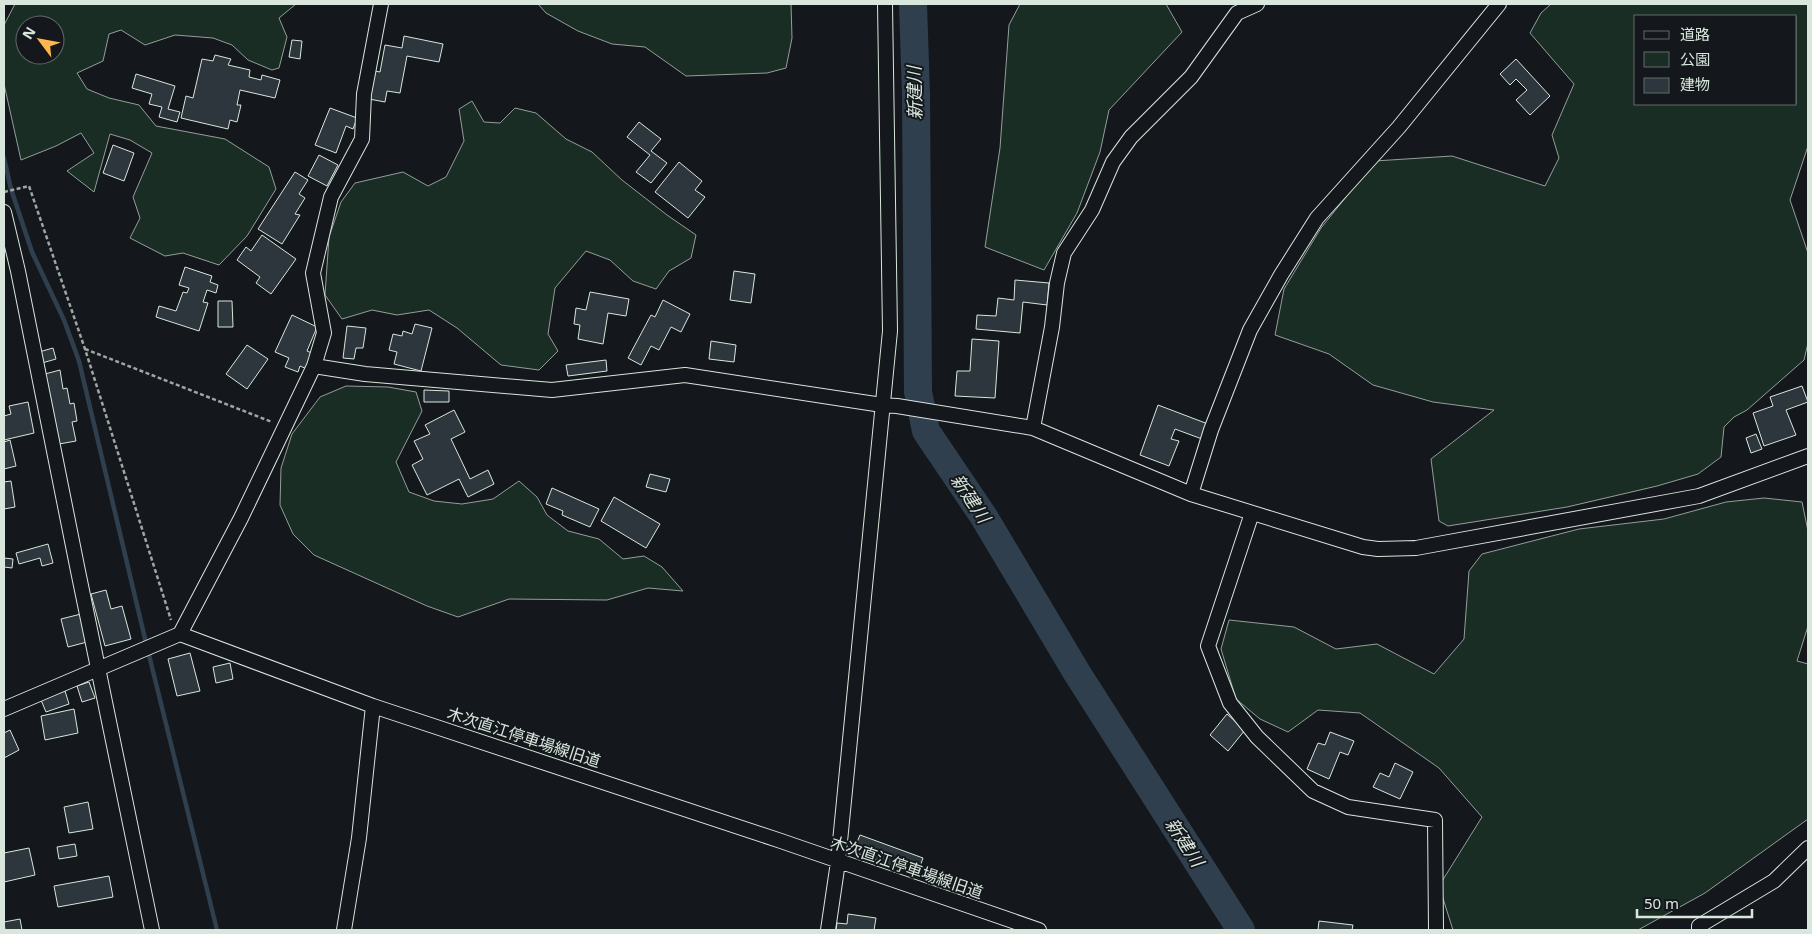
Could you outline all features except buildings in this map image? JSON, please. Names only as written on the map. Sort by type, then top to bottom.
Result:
[{"type":"street","points":[[4,709],[178,635],[241,518],[314,366],[324,332],[313,273],[332,197],[362,139],[364,94],[381,4]]},
{"type":"street","points":[[828,930],[838,862],[890,331],[885,4]]},
{"type":"street","points":[[1033,428],[1064,253],[1092,210],[1113,162],[1131,138],[1191,77],[1237,13],[1257,4]]},
{"type":"street","points":[[1191,494],[1211,430],[1250,330],[1317,218],[1399,127],[1498,4]]},
{"type":"street","points":[[4,212],[18,271],[152,930]]},
{"type":"street","points":[[314,366],[365,374],[552,390],[685,375],[1033,428],[1191,494],[1363,547],[1378,549],[1416,548],[1699,496],[1808,456]]},
{"type":"street","points":[[1252,513],[1208,646],[1230,703],[1257,737],[1313,791],[1348,807],[1435,820],[1436,930]]},
{"type":"street","name":"木次直江停車場線旧道","points":[[178,635],[373,706],[781,840],[838,862],[1039,930]]},
{"type":"street","points":[[344,930],[359,838],[373,706]]},
{"type":"street","points":[[1699,930],[1699,926],[1774,881],[1808,848]]},
{"type":"path","points":[[4,192],[29,186],[85,349],[178,635]]},
{"type":"path","points":[[85,349],[285,426]]},
{"type":"green space","points":[[15,4],[296,4],[279,18],[287,37],[279,68],[272,70],[248,60],[232,45],[213,38],[175,35],[145,45],[121,30],[109,34],[103,61],[77,73],[87,89],[109,98],[139,105],[156,126],[225,139],[269,167],[276,189],[247,236],[219,265],[183,253],[165,256],[130,238],[140,218],[133,197],[152,153],[130,140],[110,134],[94,192],[67,171],[94,153],[81,133],[56,146],[21,160],[4,84],[4,25]]},
{"type":"green space","points":[[538,4],[791,4],[792,38],[786,68],[767,73],[686,76],[645,47],[612,44],[578,31],[546,13]]},
{"type":"green space","points":[[1020,4],[1166,4],[1182,32],[1109,110],[1100,152],[1077,213],[1044,270],[985,247],[1000,148],[1009,25]]},
{"type":"green space","points":[[1551,4],[1808,4],[1808,146],[1790,200],[1808,253],[1808,343],[1804,360],[1747,410],[1734,417],[1724,427],[1721,457],[1698,474],[1657,486],[1567,507],[1448,526],[1439,521],[1431,459],[1494,410],[1433,402],[1373,385],[1329,354],[1275,335],[1284,289],[1321,228],[1375,161],[1452,156],[1545,186],[1559,158],[1552,135],[1574,84],[1530,33],[1541,13]]},
{"type":"green space","points":[[472,101],[484,122],[500,123],[515,108],[536,113],[566,139],[592,152],[622,180],[696,235],[691,258],[669,271],[656,289],[633,281],[610,260],[586,251],[555,288],[548,334],[558,351],[539,370],[501,365],[457,328],[429,310],[397,315],[372,310],[342,319],[325,295],[329,237],[341,202],[355,183],[403,172],[428,186],[446,177],[464,141],[459,109]]},
{"type":"green space","points":[[346,386],[388,387],[416,392],[422,411],[396,462],[409,492],[434,501],[462,504],[493,499],[519,481],[537,497],[547,515],[568,531],[599,539],[623,559],[644,556],[662,567],[683,591],[648,588],[607,600],[509,599],[458,617],[427,606],[314,555],[293,534],[280,505],[281,468],[292,434],[320,397]]},
{"type":"green space","points":[[1764,498],[1802,502],[1808,531],[1808,626],[1797,661],[1808,664],[1808,819],[1705,893],[1638,930],[1453,930],[1439,886],[1482,817],[1439,768],[1360,713],[1318,710],[1288,732],[1260,719],[1236,699],[1221,649],[1229,620],[1294,627],[1336,649],[1377,644],[1434,674],[1464,639],[1469,571],[1482,554],[1579,529],[1664,519],[1726,502]]},
{"type":"waterway","name":"新建川","points":[[913,4],[916,95],[918,392],[926,431],[984,517],[1077,673],[1241,930]]},
{"type":"waterway","points":[[4,158],[11,189],[32,252],[64,320],[79,361],[217,930]]}]
